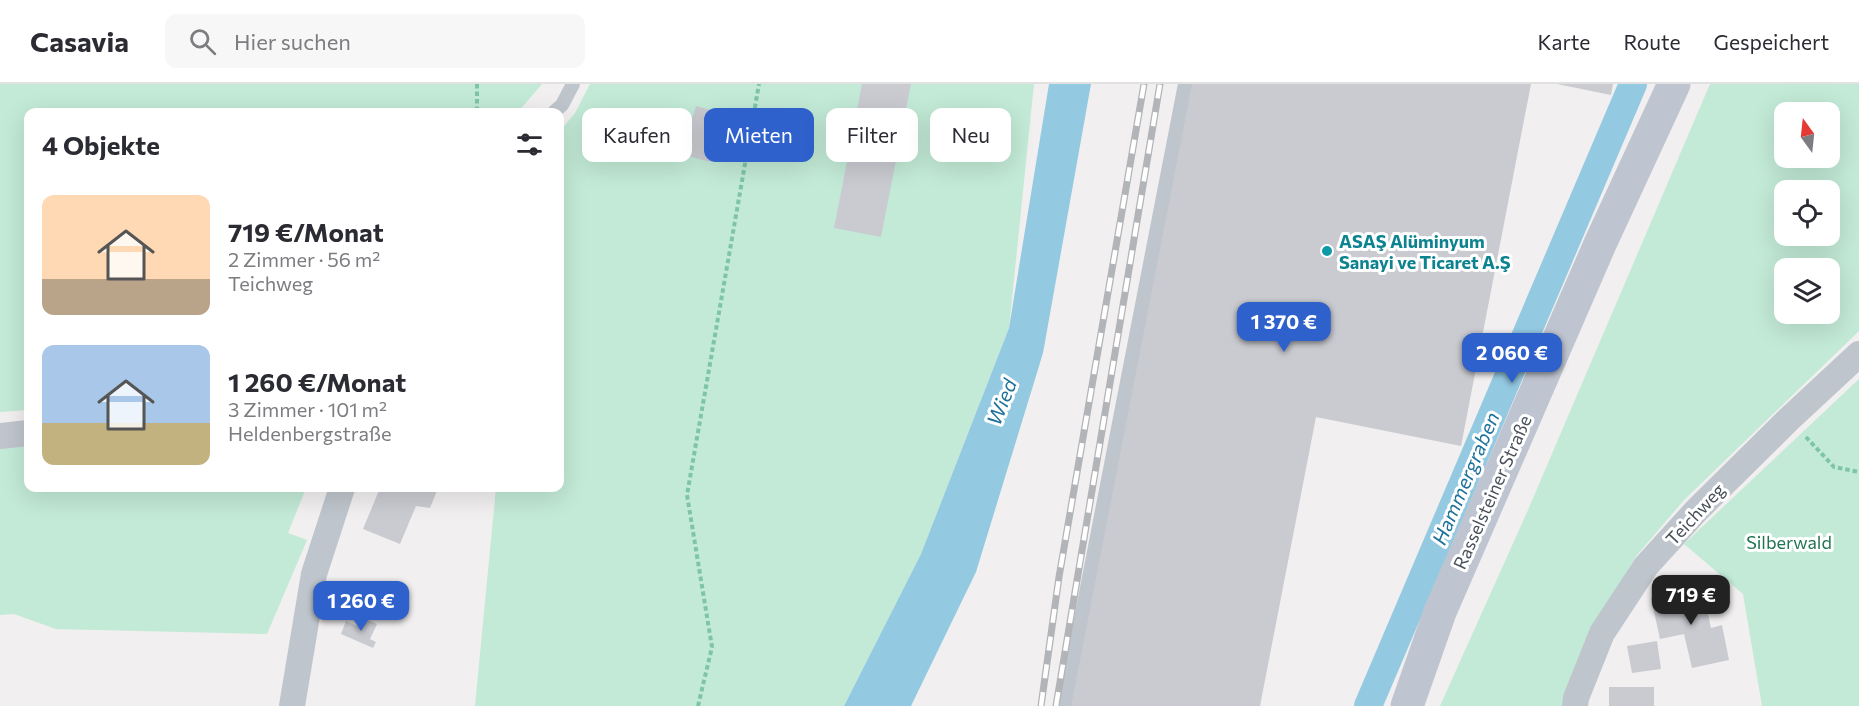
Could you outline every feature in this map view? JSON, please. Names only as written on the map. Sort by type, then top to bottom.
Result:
[{"type":"main road","name":"Rasselsteiner Straße","points":[[1407,706],[1445,602],[1600,244],[1674,84]]},
{"type":"street","name":"Teichweg","points":[[1575,706],[1576,698],[1602,633],[1646,566],[1696,510],[1859,354]]},
{"type":"street","points":[[0,436],[24,433]]},
{"type":"street","points":[[292,706],[314,574],[341,492]]},
{"type":"lane","points":[[559,108],[573,84]]},
{"type":"lane","points":[[1064,706],[1185,84]]},
{"type":"path","points":[[477,84],[477,108]]},
{"type":"path","points":[[698,706],[712,647],[687,495],[759,84]]},
{"type":"path","points":[[1788,420],[1834,467],[1859,472]]},
{"type":"green space","points":[[0,84],[542,84],[521,108],[24,108],[24,410],[0,412]]},
{"type":"green space","points":[[590,84],[1034,84],[1009,328],[921,554],[844,706],[475,706],[496,492],[564,492],[564,126],[575,113]]},
{"type":"green space","points":[[1710,84],[1859,84],[1859,331],[1684,500],[1637,555],[1592,628],[1563,706],[1440,706],[1528,510]]},
{"type":"green space","name":"Silberwald","points":[[1859,379],[1859,706],[1762,706],[1743,594],[1684,544]]},
{"type":"green space","points":[[24,444],[24,492],[304,492],[288,533],[307,540],[267,634],[56,629],[14,614],[0,615],[0,447]]},
{"type":"water","name":"Wied","points":[[1049,84],[1091,84],[1043,353],[976,572],[911,706],[844,706],[921,554],[1009,328]]},
{"type":"building","points":[[862,84],[911,84],[906,108],[857,108]]},
{"type":"building","name":"ASAŞ Alüminyum Sanayi ve Ticaret A.Ş","points":[[1188,84],[1531,84],[1461,446],[1316,417],[1260,706],[1067,706]]},
{"type":"building","points":[[1557,84],[1613,84],[1611,95]]},
{"type":"building","points":[[696,106],[704,108],[704,160],[692,157],[692,119]]},
{"type":"building","points":[[847,162],[896,162],[881,237],[834,228]]},
{"type":"building","points":[[378,492],[436,492],[430,508],[416,506],[400,544],[363,529]]},
{"type":"building","points":[[1702,586],[1711,628],[1722,625],[1729,660],[1692,668],[1684,634],[1660,639],[1651,598]]},
{"type":"building","points":[[361,617],[377,624],[370,639],[376,642],[373,648],[341,634],[346,621],[357,626]]},
{"type":"building","points":[[1657,641],[1661,669],[1632,673],[1627,646]]},
{"type":"building","points":[[1609,687],[1654,687],[1654,706],[1609,706]]},
{"type":"waterway","name":"Hammergraben","points":[[1368,706],[1633,84]]},
{"type":"railway","points":[[1041,706],[1059,577],[1144,84]]},
{"type":"railway","points":[[1056,706],[1160,84]]},
{"type":"place","name":"ASAŞ Alüminyum Sanayi ve Ticaret A.Ş","points":[[1327,251]]}]
